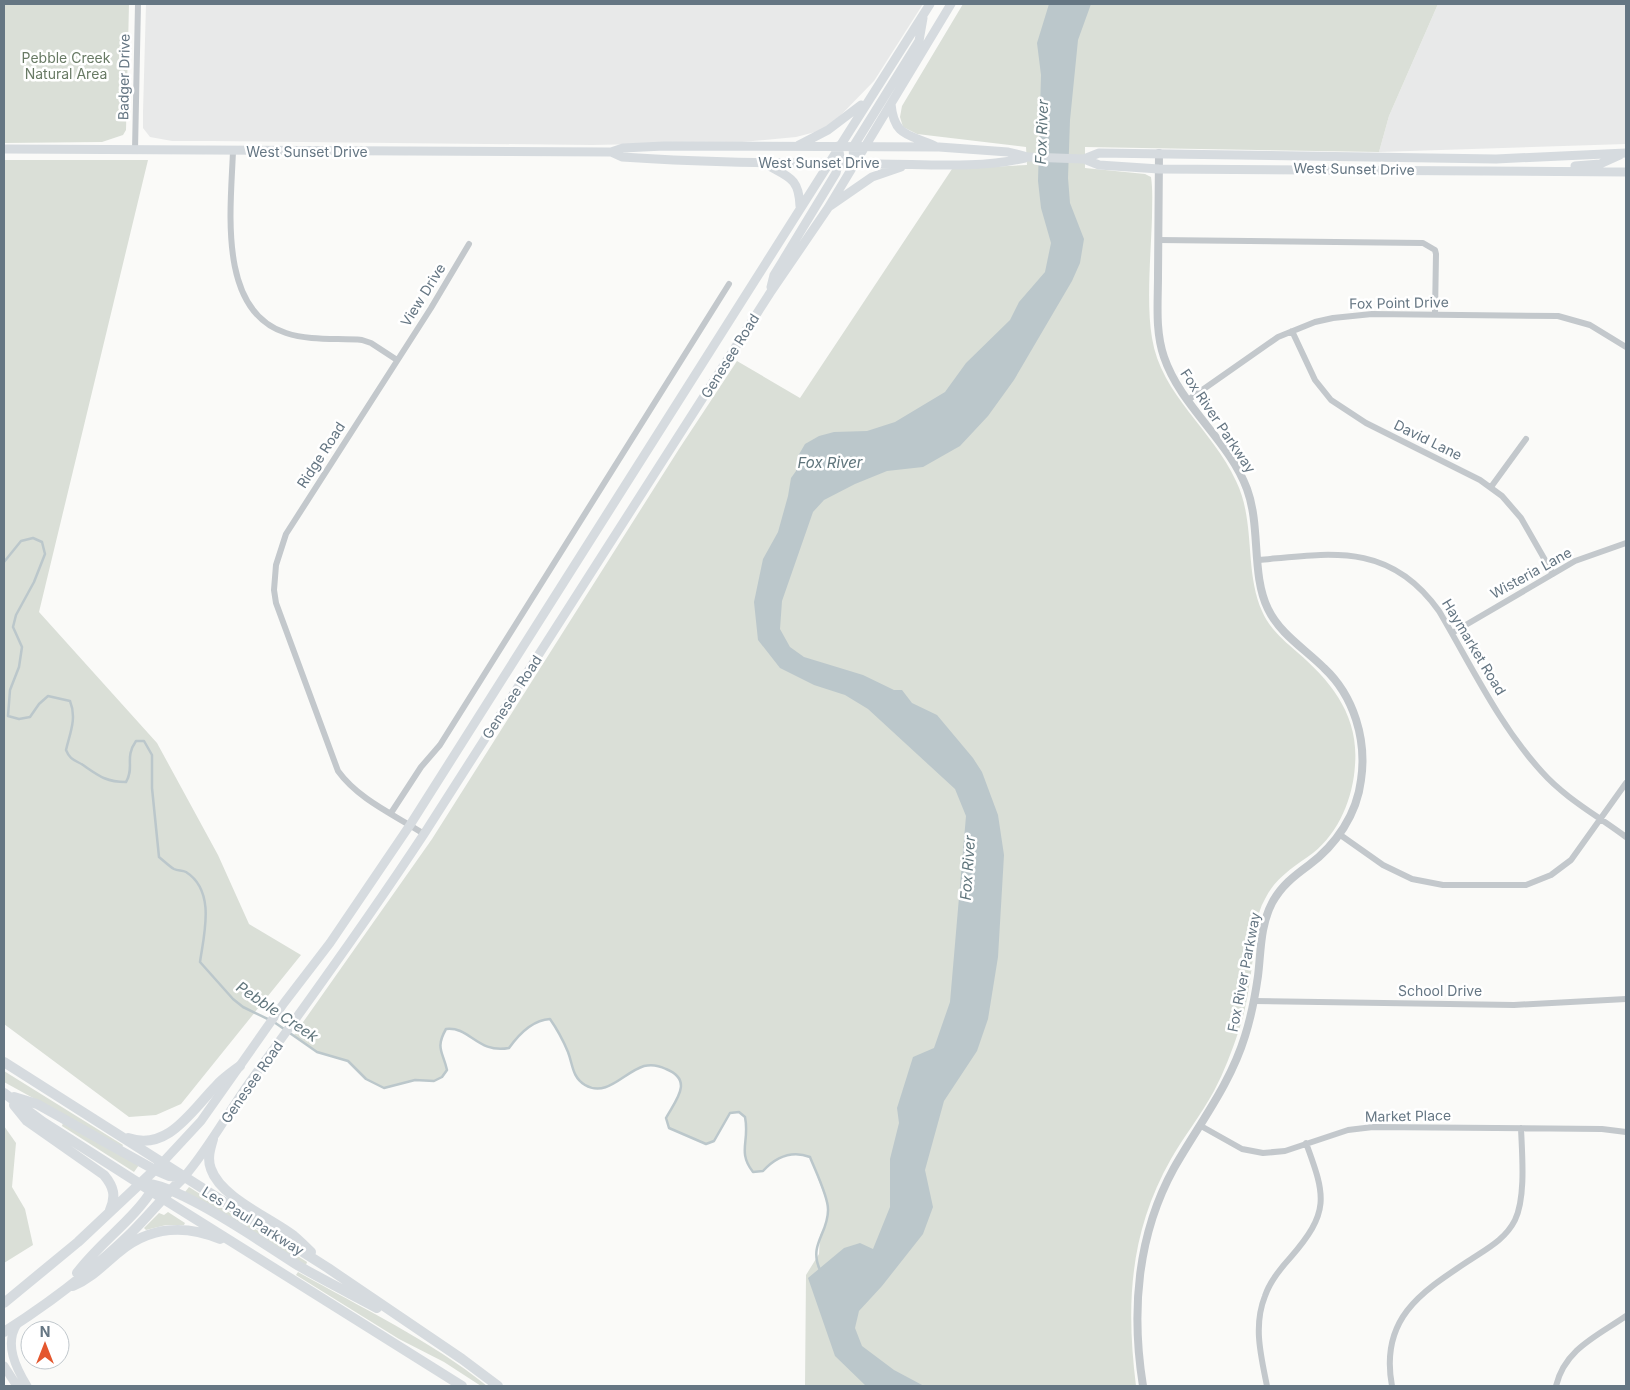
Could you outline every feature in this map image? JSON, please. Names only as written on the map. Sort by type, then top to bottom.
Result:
[{"type":"main road","name":"Genesee Road","points":[[4,1303],[52,1265],[140,1184],[159,1169],[201,1121],[284,1003],[330,943],[410,824],[827,163],[930,4]]},
{"type":"main road","name":"Genesee Road","points":[[4,1332],[64,1289],[130,1234],[162,1198],[184,1177],[213,1139],[246,1088],[366,923],[424,834],[770,293],[828,208],[863,146],[891,104],[951,4]]},
{"type":"main road","points":[[854,164],[853,146],[919,41],[924,13]]},
{"type":"main road","points":[[797,146],[828,130],[866,102]]},
{"type":"main road","points":[[891,104],[892,118],[898,129],[907,136],[939,148]]},
{"type":"main road","name":"West Sunset Drive","points":[[4,149],[611,152],[623,148],[664,146],[863,146],[1008,152],[1028,157],[1084,159],[1099,165],[1159,169],[1626,172]]},
{"type":"main road","points":[[770,293],[774,274],[832,182],[840,164],[838,146]]},
{"type":"main road","name":"West Sunset Drive","points":[[611,152],[622,157],[840,164],[1007,162],[1028,157]]},
{"type":"main road","name":"West Sunset Drive","points":[[1084,159],[1099,153],[1496,159],[1625,155]]},
{"type":"main road","points":[[1556,171],[1575,166],[1600,164],[1625,155]]},
{"type":"main road","points":[[1613,171],[1614,163],[1625,155]]},
{"type":"main road","points":[[764,163],[794,181],[798,191],[800,206]]},
{"type":"main road","points":[[828,208],[872,177],[910,164]]},
{"type":"main road","name":"Les Paul Parkway","points":[[4,1062],[116,1134],[159,1169],[184,1177],[328,1268],[498,1386]]},
{"type":"main road","points":[[116,1134],[145,1142],[162,1138],[185,1119],[216,1085],[240,1066]]},
{"type":"main road","points":[[4,1093],[37,1104],[159,1169],[154,1188],[90,1256],[64,1289]]},
{"type":"main road","points":[[4,1093],[27,1121],[104,1175],[112,1185],[114,1192],[109,1212]]},
{"type":"main road","name":"Les Paul Parkway","points":[[4,1093],[43,1122],[140,1184],[154,1188],[162,1198],[462,1386]]},
{"type":"main road","points":[[213,1139],[209,1163],[219,1182],[235,1197],[294,1236],[328,1268]]},
{"type":"main road","points":[[154,1188],[170,1190],[432,1339]]},
{"type":"main road","points":[[64,1289],[87,1280],[130,1244],[159,1231],[179,1229],[197,1231],[255,1255]]},
{"type":"main road","points":[[17,1324],[12,1336],[12,1354],[27,1386]]},
{"type":"main road","points":[[4,1366],[17,1386]]},
{"type":"street","name":"Badger Drive","points":[[135,150],[138,4]]},
{"type":"street","points":[[233,151],[232,219],[235,270],[245,299],[254,312],[267,323],[284,332],[302,337],[362,340],[371,343],[397,360]]},
{"type":"street","name":"Fox River Parkway","points":[[1143,1386],[1137,1332],[1138,1293],[1144,1251],[1163,1190],[1218,1097],[1236,1062],[1254,1001],[1263,929],[1270,907],[1287,882],[1322,854],[1339,834],[1354,808],[1362,779],[1362,750],[1359,728],[1349,702],[1334,678],[1275,622],[1264,600],[1253,511],[1246,487],[1236,466],[1175,382],[1166,362],[1159,338],[1159,153]]},
{"type":"street","points":[[1158,240],[1423,243],[1435,250],[1436,254],[1436,314]]},
{"type":"street","name":"View Drive","points":[[397,360],[469,244]]},
{"type":"street","points":[[391,813],[420,767],[440,744],[729,284]]},
{"type":"street","name":"Fox Point Drive","points":[[1188,400],[1261,348],[1292,331],[1315,322],[1351,315],[1558,316],[1590,325],[1626,347]]},
{"type":"street","name":"David Lane","points":[[1292,331],[1316,380],[1339,407],[1366,424],[1491,487],[1519,515],[1553,574]]},
{"type":"street","name":"Ridge Road","points":[[397,360],[286,534],[276,565],[274,584],[280,618],[338,771],[348,785],[424,834]]},
{"type":"street","points":[[1491,487],[1526,439]]},
{"type":"street","name":"Wisteria Lane","points":[[1452,633],[1553,574],[1597,552],[1626,543]]},
{"type":"street","name":"Haymarket Road","points":[[1259,560],[1338,554],[1382,563],[1395,570],[1421,590],[1439,611],[1521,746],[1556,786],[1626,837]]},
{"type":"street","points":[[1339,834],[1383,865],[1412,879],[1443,885],[1520,886],[1536,882],[1562,868],[1601,819],[1626,783]]},
{"type":"street","name":"School Drive","points":[[1254,1001],[1514,1005],[1626,999]]},
{"type":"street","name":"Market Place","points":[[1201,1126],[1229,1144],[1253,1152],[1278,1152],[1339,1132],[1373,1127],[1602,1129],[1626,1132]]},
{"type":"street","points":[[1392,1386],[1391,1349],[1394,1335],[1404,1314],[1422,1293],[1501,1239],[1514,1220],[1521,1191],[1521,1128]]},
{"type":"street","points":[[1267,1386],[1258,1340],[1260,1309],[1268,1288],[1308,1237],[1320,1211],[1321,1187],[1306,1143]]},
{"type":"street","points":[[1556,1386],[1563,1367],[1581,1346],[1626,1316]]},
{"type":"shaded area","points":[[146,4],[923,4],[874,81],[837,119],[819,131],[796,137],[742,142],[592,145],[172,141],[150,137],[143,128]]},
{"type":"shaded area","points":[[1438,4],[1626,4],[1626,144],[1379,152],[1389,116]]},
{"type":"green space","name":"Pebble Creek Natural Area","points":[[4,4],[129,4],[126,130],[123,135],[102,142],[4,143]]},
{"type":"green space","points":[[963,4],[1438,4],[1389,116],[1379,152],[1085,147],[1085,168],[1145,174],[1151,177],[1149,309],[1152,338],[1157,358],[1176,395],[1214,445],[1236,481],[1246,513],[1253,579],[1262,611],[1268,623],[1310,663],[1332,688],[1348,716],[1353,731],[1355,747],[1354,777],[1351,790],[1348,802],[1337,825],[1322,845],[1274,885],[1262,906],[1256,927],[1246,1003],[1231,1054],[1204,1109],[1171,1159],[1146,1214],[1134,1270],[1132,1298],[1131,1327],[1136,1386],[805,1386],[806,1275],[819,1254],[820,1235],[827,1222],[829,1208],[810,1157],[796,1154],[784,1156],[773,1162],[763,1171],[753,1172],[748,1165],[745,1152],[745,1117],[738,1112],[730,1113],[714,1141],[706,1144],[669,1128],[666,1118],[678,1097],[681,1085],[679,1079],[674,1074],[660,1067],[644,1066],[615,1083],[601,1088],[585,1085],[575,1074],[568,1052],[550,1019],[537,1022],[526,1029],[509,1048],[498,1049],[489,1047],[454,1029],[446,1029],[440,1046],[447,1070],[442,1077],[434,1081],[415,1080],[384,1088],[366,1079],[348,1061],[317,1052],[294,1035],[432,839],[679,449],[737,361],[800,398],[952,169],[1027,165],[1026,147],[917,134],[903,127],[900,117],[902,106]]},
{"type":"green space","points":[[4,160],[148,160],[39,612],[157,743],[218,855],[249,924],[301,955],[181,1104],[156,1115],[129,1117],[4,1024]]},
{"type":"green space","points":[[4,1071],[123,1145],[122,1147],[4,1082]]},
{"type":"green space","points":[[63,1123],[139,1165],[134,1172],[62,1126]]},
{"type":"green space","points":[[4,1126],[16,1143],[12,1187],[25,1209],[33,1245],[4,1263]]},
{"type":"green space","points":[[189,1187],[307,1262],[306,1265],[185,1192]]},
{"type":"green space","points":[[168,1212],[185,1223],[184,1225],[166,1225],[146,1230],[144,1228],[159,1213],[164,1215]]},
{"type":"green space","points":[[298,1272],[419,1339],[487,1386],[481,1386],[444,1362],[399,1339],[296,1275]]},
{"type":"water","name":"Fox River","points":[[1049,4],[1091,4],[1078,40],[1070,120],[1068,178],[1070,203],[1084,239],[1080,263],[1072,281],[1014,380],[988,416],[960,446],[923,467],[887,471],[855,484],[824,500],[813,512],[782,601],[780,629],[790,647],[804,657],[863,675],[894,690],[902,690],[912,703],[937,715],[973,758],[982,772],[998,815],[1004,855],[998,957],[988,1019],[977,1051],[944,1101],[925,1170],[933,1207],[923,1234],[882,1286],[859,1311],[855,1328],[862,1346],[894,1370],[924,1386],[866,1386],[835,1356],[808,1278],[844,1248],[860,1243],[873,1249],[890,1207],[890,1159],[899,1123],[897,1108],[913,1057],[934,1048],[950,1002],[966,816],[955,789],[868,709],[845,695],[814,685],[780,668],[758,640],[754,602],[763,559],[778,532],[791,478],[796,471],[798,456],[805,444],[819,436],[834,432],[867,431],[895,422],[945,392],[966,363],[1010,320],[1019,302],[1045,272],[1051,243],[1041,208],[1038,181],[1041,75],[1037,43]]},
{"type":"waterway","name":"Pebble Creek","points":[[4,562],[21,541],[33,538],[42,542],[45,554],[34,582],[16,615],[13,627],[22,647],[19,667],[10,690],[8,716],[19,719],[30,717],[39,704],[48,696],[70,701],[73,719],[66,750],[69,756],[98,775],[113,781],[126,782],[130,772],[132,747],[136,741],[144,741],[152,755],[152,788],[159,857],[174,869],[186,872],[195,880],[201,890],[205,901],[206,914],[200,962],[233,999],[243,1007],[274,1022],[317,1052],[348,1061],[366,1079],[384,1088],[415,1080],[434,1081],[442,1077],[447,1070],[440,1046],[446,1029],[454,1029],[489,1047],[498,1049],[509,1048],[526,1029],[537,1022],[550,1019],[568,1052],[575,1074],[585,1085],[601,1088],[615,1083],[644,1066],[652,1065],[663,1068],[674,1074],[679,1079],[681,1085],[678,1097],[666,1118],[669,1128],[706,1144],[714,1141],[730,1113],[739,1112],[745,1117],[745,1152],[748,1165],[753,1172],[763,1171],[773,1162],[784,1156],[796,1154],[810,1157],[824,1190],[828,1209],[816,1253],[820,1270]]}]
